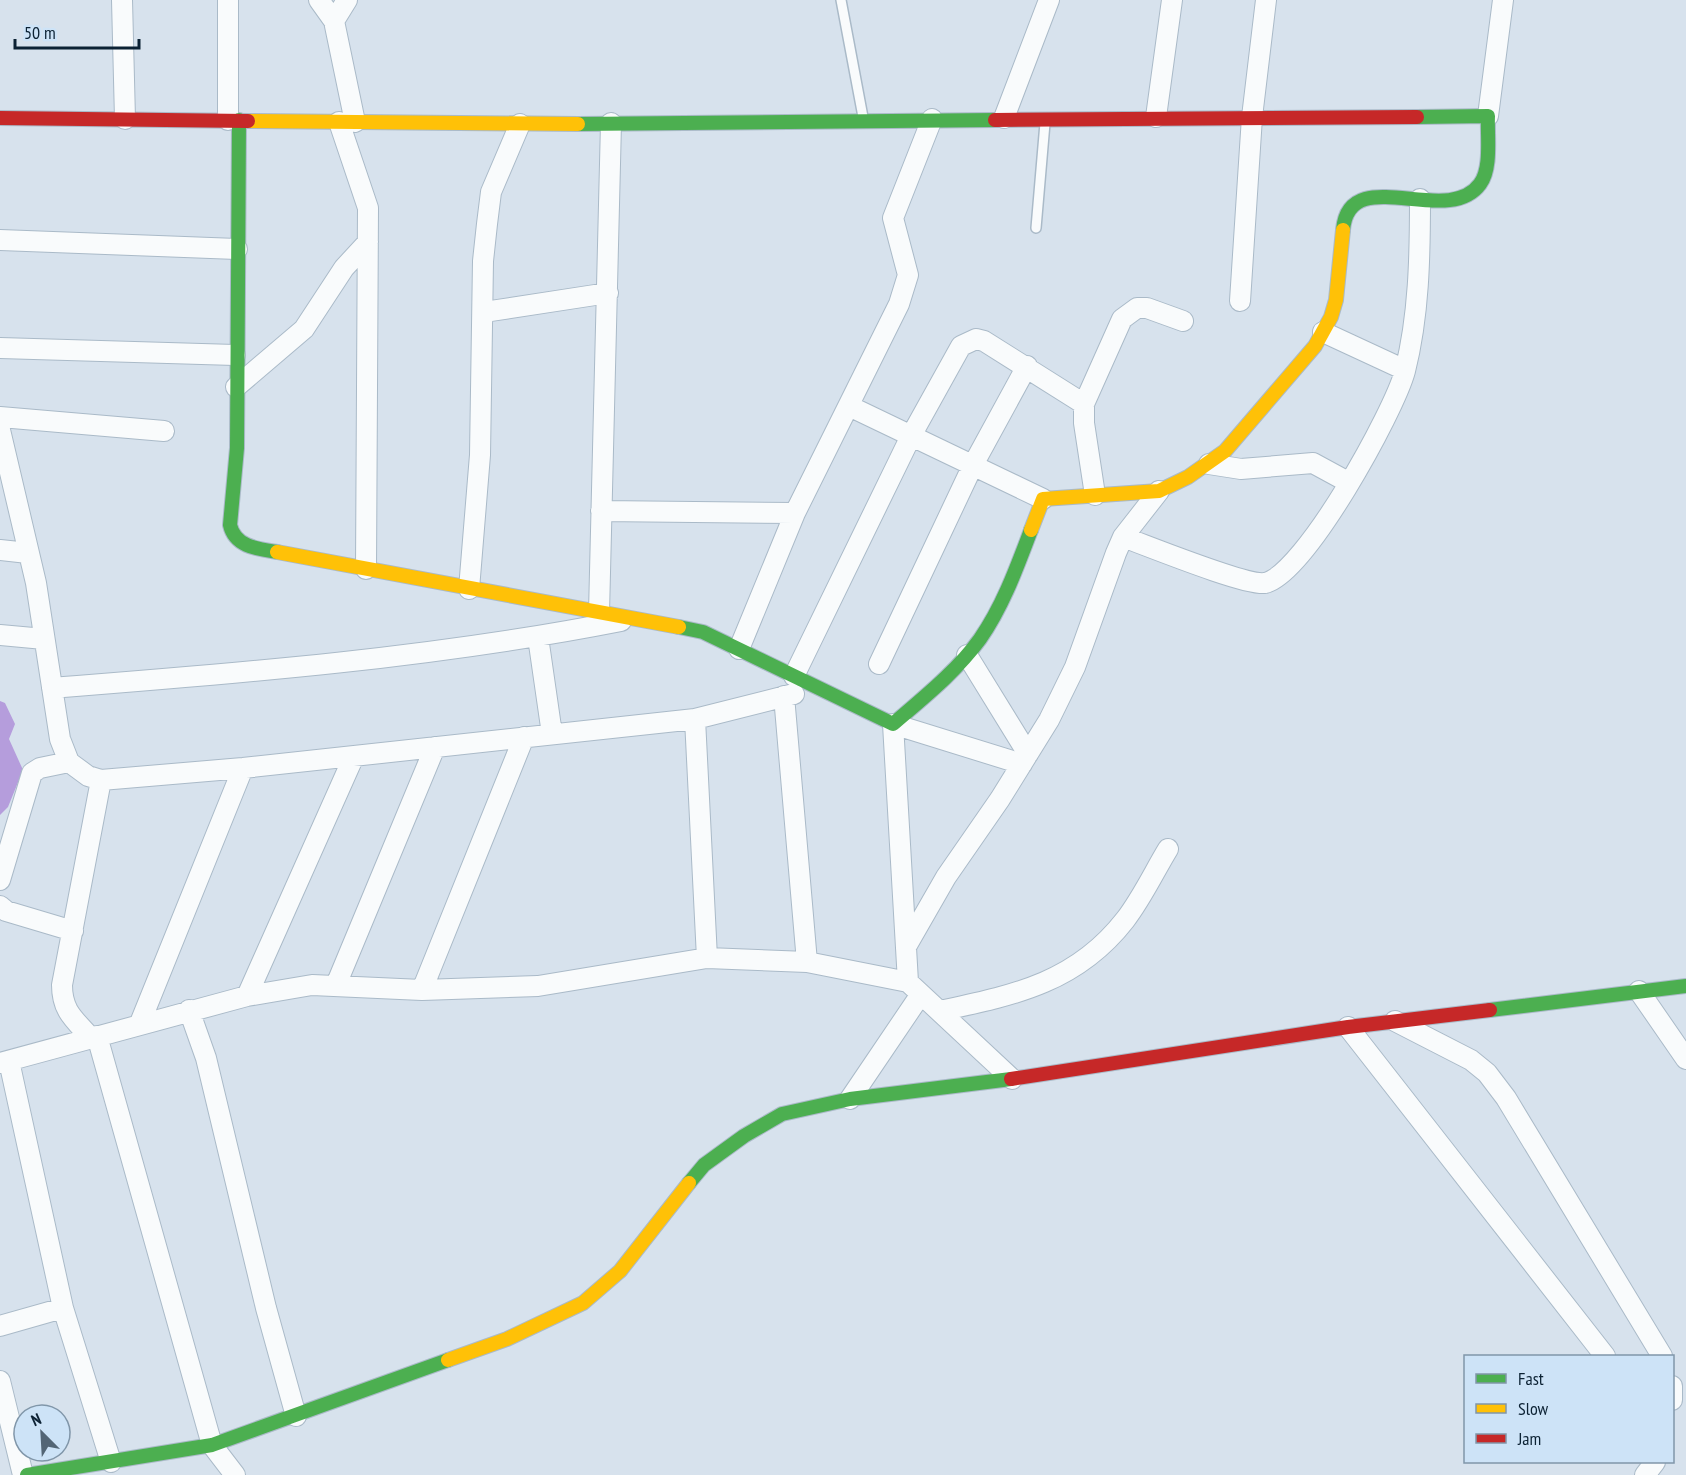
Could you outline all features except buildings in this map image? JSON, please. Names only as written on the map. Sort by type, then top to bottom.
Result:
[{"type":"street","points":[[122,0],[125,119]]},
{"type":"street","points":[[228,0],[237,249],[237,448],[232,533],[239,542],[253,548],[366,570],[704,632],[893,724],[1025,759]]},
{"type":"street","points":[[319,0],[334,21],[347,122],[368,208],[366,570]]},
{"type":"street","points":[[334,21],[347,0]]},
{"type":"street","points":[[1004,118],[1049,0]]},
{"type":"street","points":[[1156,117],[1172,0]]},
{"type":"street","points":[[1239,301],[1252,117],[1266,0]]},
{"type":"street","points":[[907,945],[946,877],[1049,720],[1075,666],[1123,537],[1159,491],[1209,464],[1225,451],[1315,346],[1336,300],[1344,217],[1349,206],[1368,196],[1454,202],[1468,196],[1479,185],[1483,176],[1488,116],[1503,0]]},
{"type":"street","points":[[0,118],[520,124],[932,118],[1488,116]]},
{"type":"street","points":[[739,649],[795,513],[902,295],[908,275],[893,218],[932,118]]},
{"type":"street","points":[[598,612],[611,123]]},
{"type":"street","points":[[469,588],[480,455],[483,261],[491,192],[520,124]]},
{"type":"street","points":[[1123,537],[1253,584],[1278,577],[1292,565],[1323,524],[1386,419],[1405,370],[1420,274],[1420,200]]},
{"type":"street","points":[[0,240],[237,249]]},
{"type":"street","points":[[236,387],[304,329],[344,268],[368,242]]},
{"type":"street","points":[[484,312],[608,293]]},
{"type":"street","points":[[1095,495],[1084,423],[1084,404],[1122,319],[1130,311],[1147,308],[1183,321]]},
{"type":"street","points":[[1323,332],[1405,370]]},
{"type":"street","points":[[794,676],[911,436],[961,346],[967,341],[976,339],[984,341],[1084,404]]},
{"type":"street","points":[[0,348],[236,355]]},
{"type":"street","points":[[879,664],[973,465],[1027,366]]},
{"type":"street","points":[[849,406],[1043,499],[1159,491]]},
{"type":"street","points":[[0,417],[164,431]]},
{"type":"street","points":[[0,430],[36,583],[60,739],[69,762],[88,776],[101,780],[243,768],[695,719],[818,688]]},
{"type":"street","points":[[1209,464],[1241,469],[1313,463],[1348,482]]},
{"type":"street","points":[[893,724],[967,655],[1002,601],[1043,499]]},
{"type":"street","points":[[601,511],[795,513]]},
{"type":"street","points":[[0,550],[28,553]]},
{"type":"street","points":[[52,688],[281,670],[538,637],[631,619]]},
{"type":"street","points":[[0,635],[44,639]]},
{"type":"street","points":[[538,637],[552,734]]},
{"type":"street","points":[[967,655],[1025,759]]},
{"type":"street","points":[[784,696],[807,962]]},
{"type":"street","points":[[695,719],[707,958]]},
{"type":"street","points":[[850,1100],[915,988],[907,945],[893,724]]},
{"type":"street","points":[[422,990],[524,737]]},
{"type":"street","points":[[336,985],[435,747]]},
{"type":"street","points":[[247,996],[354,756]]},
{"type":"street","points":[[0,880],[32,773],[40,768],[69,762]]},
{"type":"street","points":[[140,1023],[243,768]]},
{"type":"street","points":[[101,780],[62,1000],[69,1014],[94,1037],[212,1445],[236,1475]]},
{"type":"street","points":[[940,1011],[1008,996],[1040,986],[1080,963],[1103,945],[1126,918],[1168,849]]},
{"type":"street","points":[[0,906],[6,911],[73,931]]},
{"type":"street","points":[[111,1462],[63,1308],[4,1062],[189,1010],[247,996],[312,985],[422,990],[538,986],[707,958],[807,962],[915,988],[1012,1079]]},
{"type":"street","points":[[0,1381],[25,1475],[212,1445],[507,1339],[583,1303],[620,1271],[704,1164],[744,1136],[782,1114],[850,1100],[1012,1079],[1348,1027],[1686,986]]},
{"type":"street","points":[[1640,991],[1686,1059]]},
{"type":"street","points":[[189,1010],[206,1058],[266,1308],[296,1416]]},
{"type":"street","points":[[1395,1021],[1471,1060],[1487,1073],[1506,1098],[1661,1355]]},
{"type":"street","points":[[1348,1027],[1604,1355]]},
{"type":"street","points":[[0,1326],[63,1308]]},
{"type":"lane","points":[[841,0],[864,120]]},
{"type":"lane","points":[[1036,228],[1045,118]]},
{"type":"shaded area","points":[[0,701],[5,703],[15,724],[9,739],[23,770],[8,807],[0,815]]},
{"type":"traffic: fast","points":[[1343,230],[1349,210],[1362,200],[1380,197],[1446,200],[1465,196],[1480,184],[1488,161],[1488,116],[1417,117]]},
{"type":"traffic: fast","points":[[239,120],[237,448],[230,525],[237,538],[248,546],[277,552]]},
{"type":"traffic: fast","points":[[578,124],[995,120]]},
{"type":"traffic: fast","points":[[679,627],[703,632],[893,724],[950,674],[980,639],[1003,600],[1031,530]]},
{"type":"traffic: fast","points":[[1490,1010],[1686,986]]},
{"type":"traffic: fast","points":[[689,1183],[704,1165],[744,1136],[782,1114],[850,1099],[1011,1079]]},
{"type":"traffic: fast","points":[[27,1475],[212,1445],[448,1360]]},
{"type":"traffic: slow","points":[[248,121],[578,124]]},
{"type":"traffic: slow","points":[[1031,530],[1043,499],[1159,491],[1188,477],[1225,451],[1315,346],[1331,317],[1336,300],[1343,230]]},
{"type":"traffic: slow","points":[[277,552],[679,627]]},
{"type":"traffic: slow","points":[[448,1360],[507,1339],[583,1303],[620,1271],[689,1183]]},
{"type":"traffic: jam","points":[[995,120],[1417,117]]},
{"type":"traffic: jam","points":[[0,118],[248,121]]},
{"type":"traffic: jam","points":[[1011,1079],[1348,1027],[1490,1010]]}]
